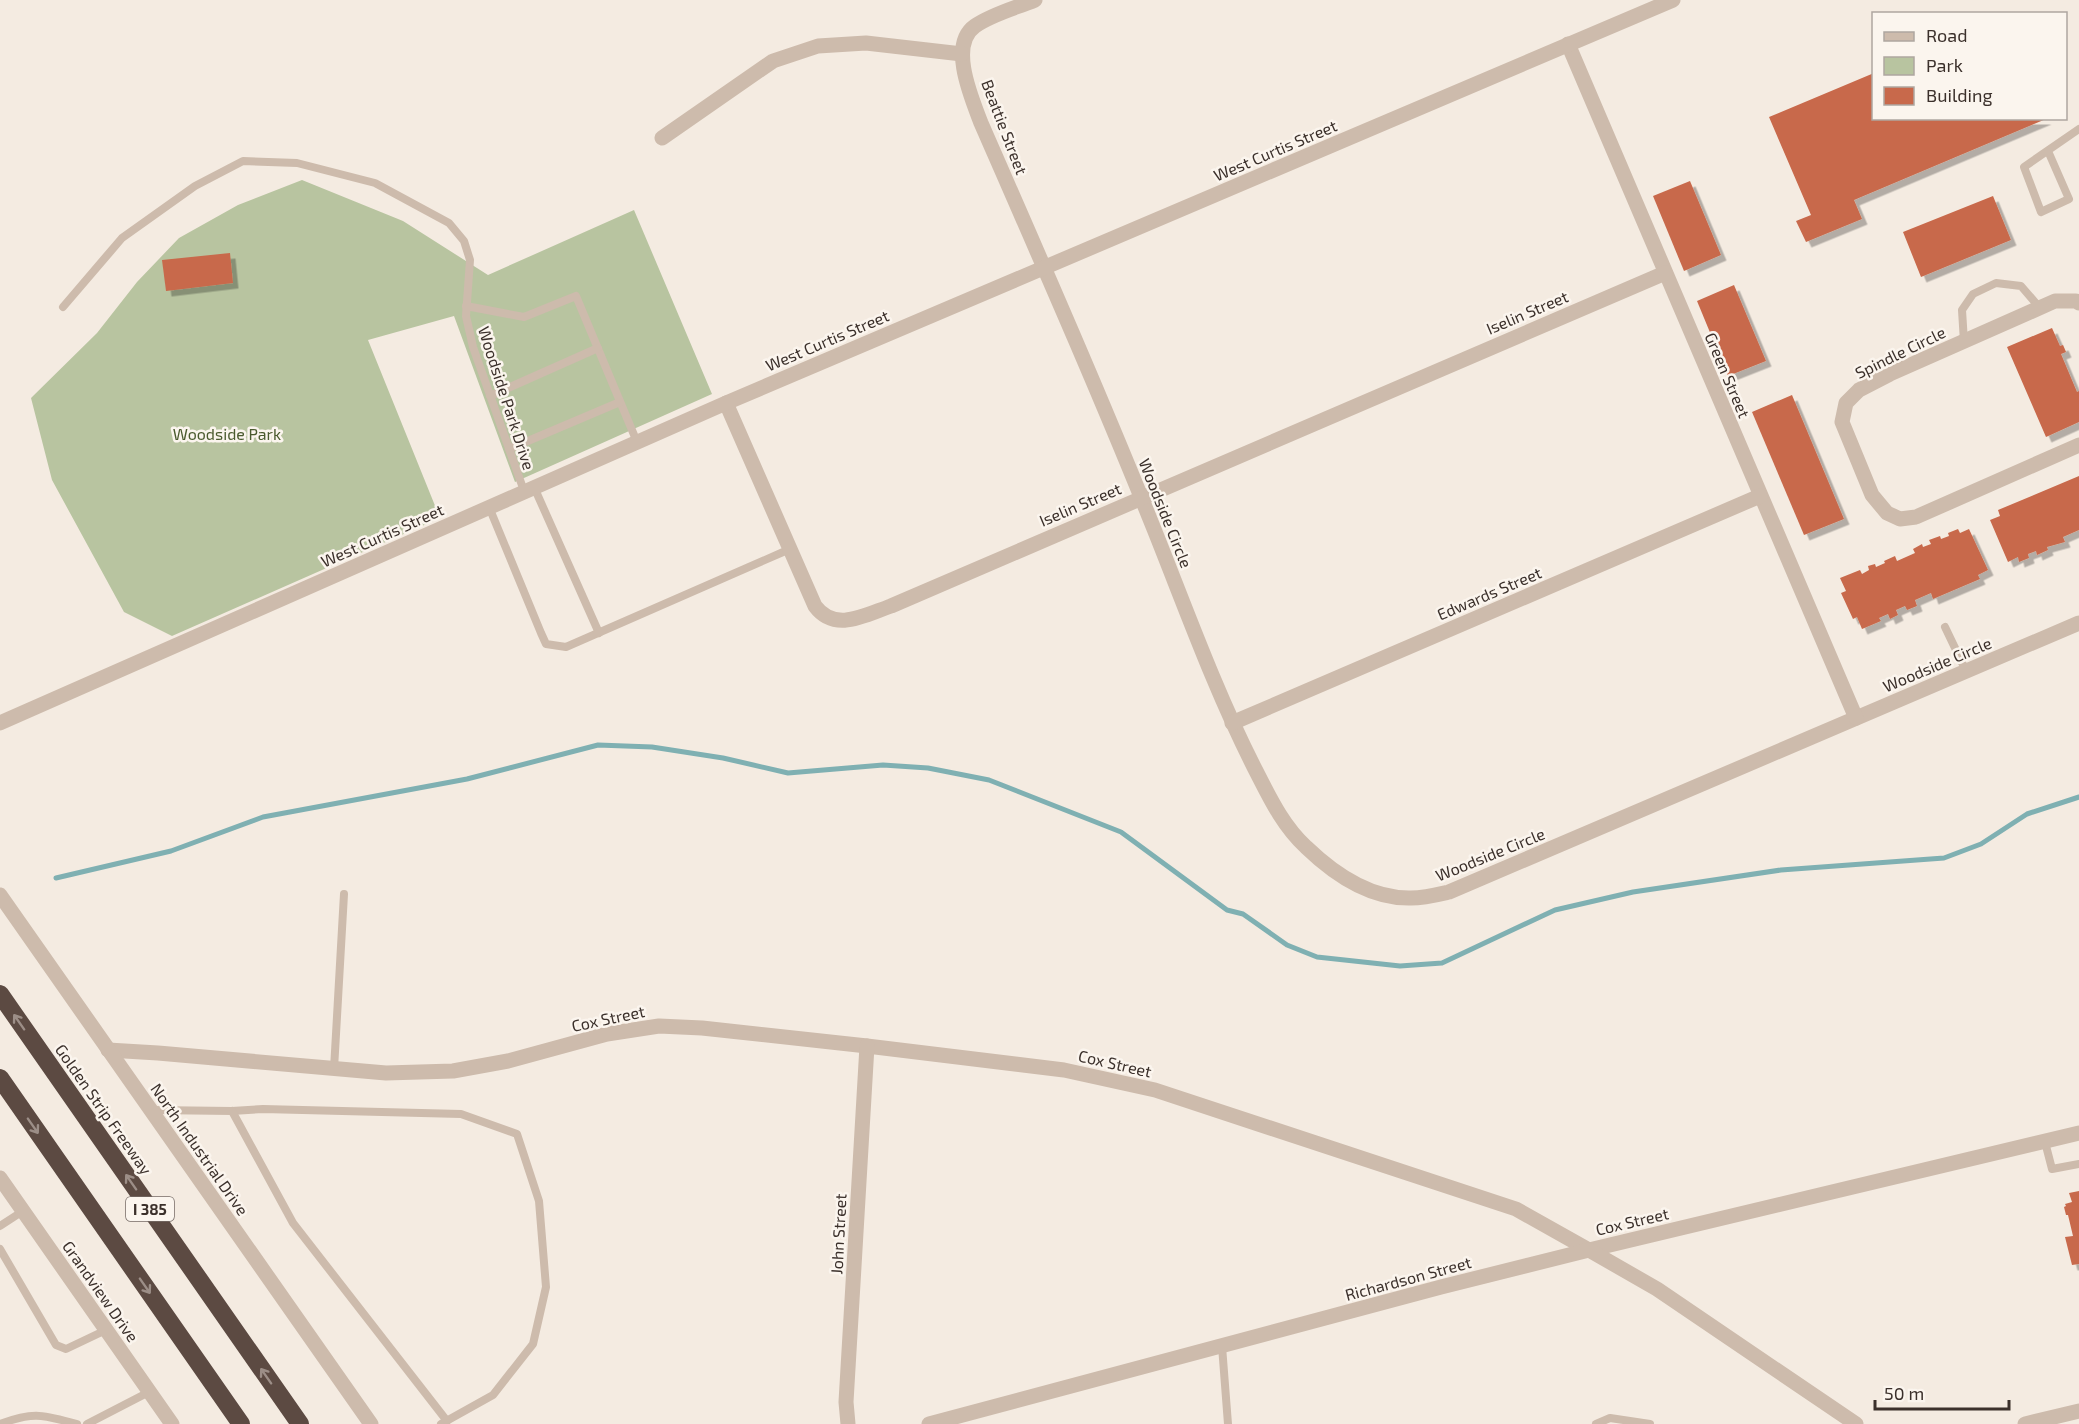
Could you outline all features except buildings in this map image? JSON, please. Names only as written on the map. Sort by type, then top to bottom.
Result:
[{"type":"highway","name":"Golden Strip Freeway","points":[[0,994],[300,1424]]},
{"type":"highway","name":"I 385","points":[[0,1078],[241,1424]]},
{"type":"street","points":[[662,138],[773,61],[818,46],[866,43],[962,54],[964,39],[975,26],[1035,0]]},
{"type":"street","name":"West Curtis Street","points":[[0,723],[726,403],[1673,0]]},
{"type":"street","name":"Green Street","points":[[1568,44],[1856,718]]},
{"type":"street","name":"Beattie Street","points":[[962,54],[970,92],[981,123],[1044,268]]},
{"type":"street","name":"Woodside Circle","points":[[1044,268],[1141,497],[1232,723],[1272,803],[1289,829],[1306,848],[1335,871],[1362,888],[1382,895],[1410,898],[1449,892],[2079,623]]},
{"type":"street","name":"Iselin Street","points":[[726,403],[815,606],[826,617],[842,622],[891,606],[1665,273]]},
{"type":"street","name":"Spindle Circle","points":[[2079,303],[2055,301],[1859,390],[1846,403],[1842,422],[1872,495],[1887,513],[1900,519],[1916,517],[2079,445]]},
{"type":"street","name":"Edwards Street","points":[[1232,723],[1760,496]]},
{"type":"street","name":"North Industrial Drive","points":[[0,895],[371,1424]]},
{"type":"street","name":"Cox Street","points":[[108,1050],[334,1070],[386,1073],[453,1071],[508,1061],[607,1034],[659,1026],[702,1028],[1064,1070],[1155,1090],[1516,1209],[1588,1250],[2079,1133]]},
{"type":"street","name":"John Street","points":[[848,1424],[846,1402],[867,1046]]},
{"type":"street","name":"Grandview Drive","points":[[2,1185],[23,1211],[172,1424]]},
{"type":"street","points":[[1588,1250],[1657,1289],[1856,1424]]},
{"type":"street","name":"Richardson Street","points":[[928,1424],[1588,1250]]},
{"type":"street","points":[[2025,1424],[2079,1411]]},
{"type":"lane","points":[[2048,150],[2069,199],[2041,212],[2024,166],[2079,129]]},
{"type":"lane","name":"Woodside Park Drive","points":[[63,307],[122,238],[195,186],[243,161],[297,163],[375,183],[449,223],[464,241],[470,260],[466,316],[473,347],[509,449],[599,633]]},
{"type":"lane","points":[[1964,342],[1962,310],[1973,294],[1996,283],[2022,286],[2040,308]]},
{"type":"lane","points":[[466,306],[524,317],[576,296],[637,442]]},
{"type":"lane","points":[[490,396],[597,348]]},
{"type":"lane","points":[[509,449],[620,402]]},
{"type":"lane","points":[[489,507],[546,644],[566,647],[790,549]]},
{"type":"lane","points":[[1945,627],[1966,671]]},
{"type":"lane","points":[[334,1070],[344,894]]},
{"type":"lane","points":[[150,1110],[263,1109],[461,1114],[517,1134],[539,1201],[546,1287],[533,1344],[493,1395],[444,1422],[293,1223],[232,1111]]},
{"type":"lane","points":[[2045,1142],[2052,1169],[2079,1164]]},
{"type":"lane","points":[[0,1226],[23,1211]]},
{"type":"lane","points":[[0,1249],[56,1345],[66,1349],[106,1330]]},
{"type":"lane","points":[[1222,1346],[1228,1424]]},
{"type":"lane","points":[[87,1424],[149,1392]]},
{"type":"lane","points":[[0,1424],[22,1416],[41,1414],[77,1424]]},
{"type":"lane","points":[[1596,1424],[1610,1418],[1650,1424]]},
{"type":"green space","name":"Woodside Park","points":[[302,180],[403,221],[488,275],[634,210],[712,394],[515,482],[454,316],[368,340],[440,518],[172,636],[124,612],[52,480],[31,398],[97,333],[137,282],[179,238],[238,205]]},
{"type":"waterway","points":[[56,878],[171,851],[263,817],[467,779],[598,745],[652,747],[723,758],[788,773],[883,765],[928,768],[989,780],[1121,832],[1227,910],[1243,914],[1287,945],[1317,957],[1400,966],[1442,963],[1555,910],[1633,892],[1781,870],[1944,858],[1981,844],[2027,814],[2079,797]]}]
